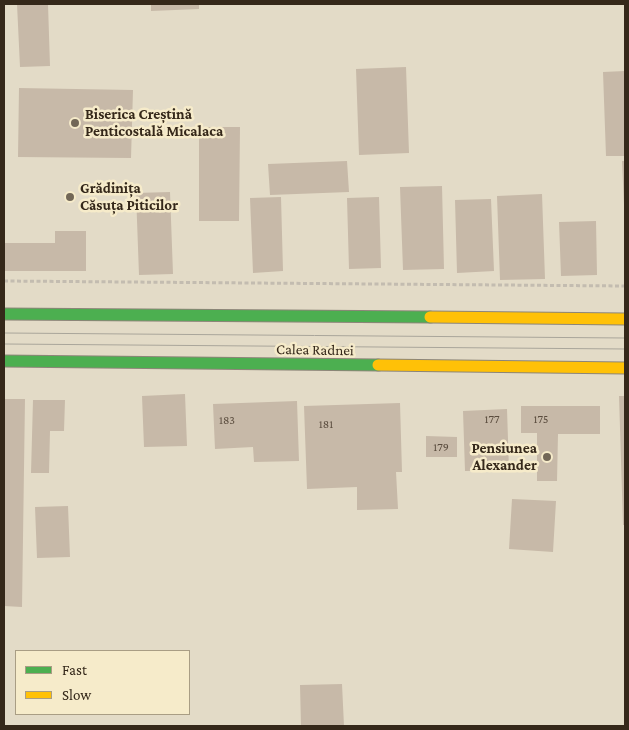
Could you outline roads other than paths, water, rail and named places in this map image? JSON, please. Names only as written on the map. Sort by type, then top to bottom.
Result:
[{"type":"main road","points":[[4,314],[625,319]]},
{"type":"main road","name":"Calea Radnei","points":[[4,361],[625,368]]},
{"type":"tram line","points":[[4,333],[625,338]]},
{"type":"tram line","points":[[4,344],[625,349]]},
{"type":"place","name":"Biserica Creștină Penticostală Micalaca","points":[[75,123]]},
{"type":"place","name":"Grădinița Căsuța Piticilor","points":[[70,197]]},
{"type":"place","name":"Pensiunea Alexander","points":[[547,457]]}]
